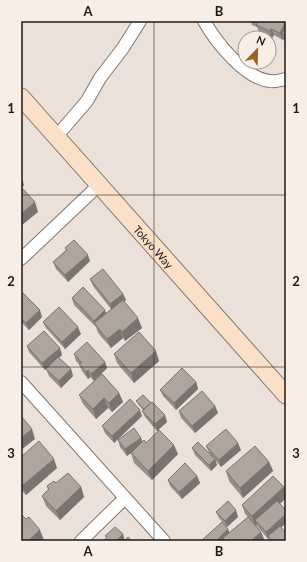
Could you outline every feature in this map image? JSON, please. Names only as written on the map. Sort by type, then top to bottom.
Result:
[{"type":"main road","name":"Tokyo Way","points":[[21,97],[286,395]]},
{"type":"street","points":[[56,137],[87,101],[100,78],[123,48],[140,21]]},
{"type":"street","points":[[204,21],[224,50],[258,78],[270,81],[286,79]]},
{"type":"street","points":[[21,259],[99,186]]},
{"type":"street","points":[[21,382],[164,541]]},
{"type":"street","points":[[81,541],[125,498]]},
{"type":"building","points":[[256,21],[286,21],[280,33],[277,30],[268,30],[256,25],[258,22]]},
{"type":"building","points":[[286,24],[286,35],[282,34]]},
{"type":"building","points":[[22,188],[35,202],[21,214],[21,189]]},
{"type":"building","points":[[74,240],[88,255],[65,275],[53,262],[67,250],[65,248]]},
{"type":"building","points":[[103,269],[123,294],[110,304],[90,279]]},
{"type":"building","points":[[83,287],[105,310],[94,321],[72,298]]},
{"type":"building","points":[[21,291],[40,310],[26,323],[21,318]]},
{"type":"building","points":[[123,300],[138,318],[122,332],[120,329],[107,339],[94,323]]},
{"type":"building","points":[[59,307],[78,327],[62,342],[43,322]]},
{"type":"building","points":[[44,331],[60,348],[42,363],[27,346]]},
{"type":"building","points":[[139,332],[156,351],[131,373],[114,354]]},
{"type":"building","points":[[87,342],[105,362],[91,374],[88,370],[86,372],[79,364],[82,363],[74,354]]},
{"type":"building","points":[[58,357],[71,369],[59,381],[46,369]]},
{"type":"building","points":[[182,368],[196,382],[174,403],[160,390]]},
{"type":"building","points":[[102,374],[119,393],[109,403],[104,398],[93,409],[79,395]]},
{"type":"building","points":[[202,391],[215,406],[192,426],[179,411]]},
{"type":"building","points":[[143,395],[151,403],[144,409],[136,401]]},
{"type":"building","points":[[130,399],[140,410],[112,436],[102,426]]},
{"type":"building","points":[[152,402],[165,415],[155,424],[142,411]]},
{"type":"building","points":[[21,416],[32,429],[21,438]]},
{"type":"building","points":[[134,428],[141,438],[125,449],[118,440]]},
{"type":"building","points":[[226,429],[238,443],[219,460],[206,446]]},
{"type":"building","points":[[159,430],[174,445],[148,471],[131,453],[144,440],[146,443]]},
{"type":"building","points":[[39,441],[54,459],[22,486],[21,457]]},
{"type":"building","points":[[198,442],[215,459],[209,465],[192,448]]},
{"type":"building","points":[[255,446],[269,462],[240,488],[226,471]]},
{"type":"building","points":[[185,463],[197,476],[179,492],[168,480]]},
{"type":"building","points":[[68,473],[81,487],[56,511],[42,496],[49,489],[47,486],[54,481],[56,483]]},
{"type":"building","points":[[273,476],[284,487],[252,516],[242,505]]},
{"type":"building","points":[[228,501],[236,510],[225,521],[216,512]]},
{"type":"building","points":[[277,501],[286,510],[286,514],[266,532],[255,520]]},
{"type":"building","points":[[21,514],[26,519],[29,517],[40,530],[28,541],[21,541]]},
{"type":"building","points":[[248,517],[261,532],[251,541],[226,541],[223,538]]},
{"type":"building","points":[[222,522],[228,529],[216,541],[201,541]]},
{"type":"building","points":[[280,526],[286,533],[286,541],[272,541],[268,536]]},
{"type":"building","points":[[115,527],[123,534],[116,541],[103,541],[107,537],[105,536]]},
{"type":"building","points":[[128,537],[132,541],[124,541]]}]
